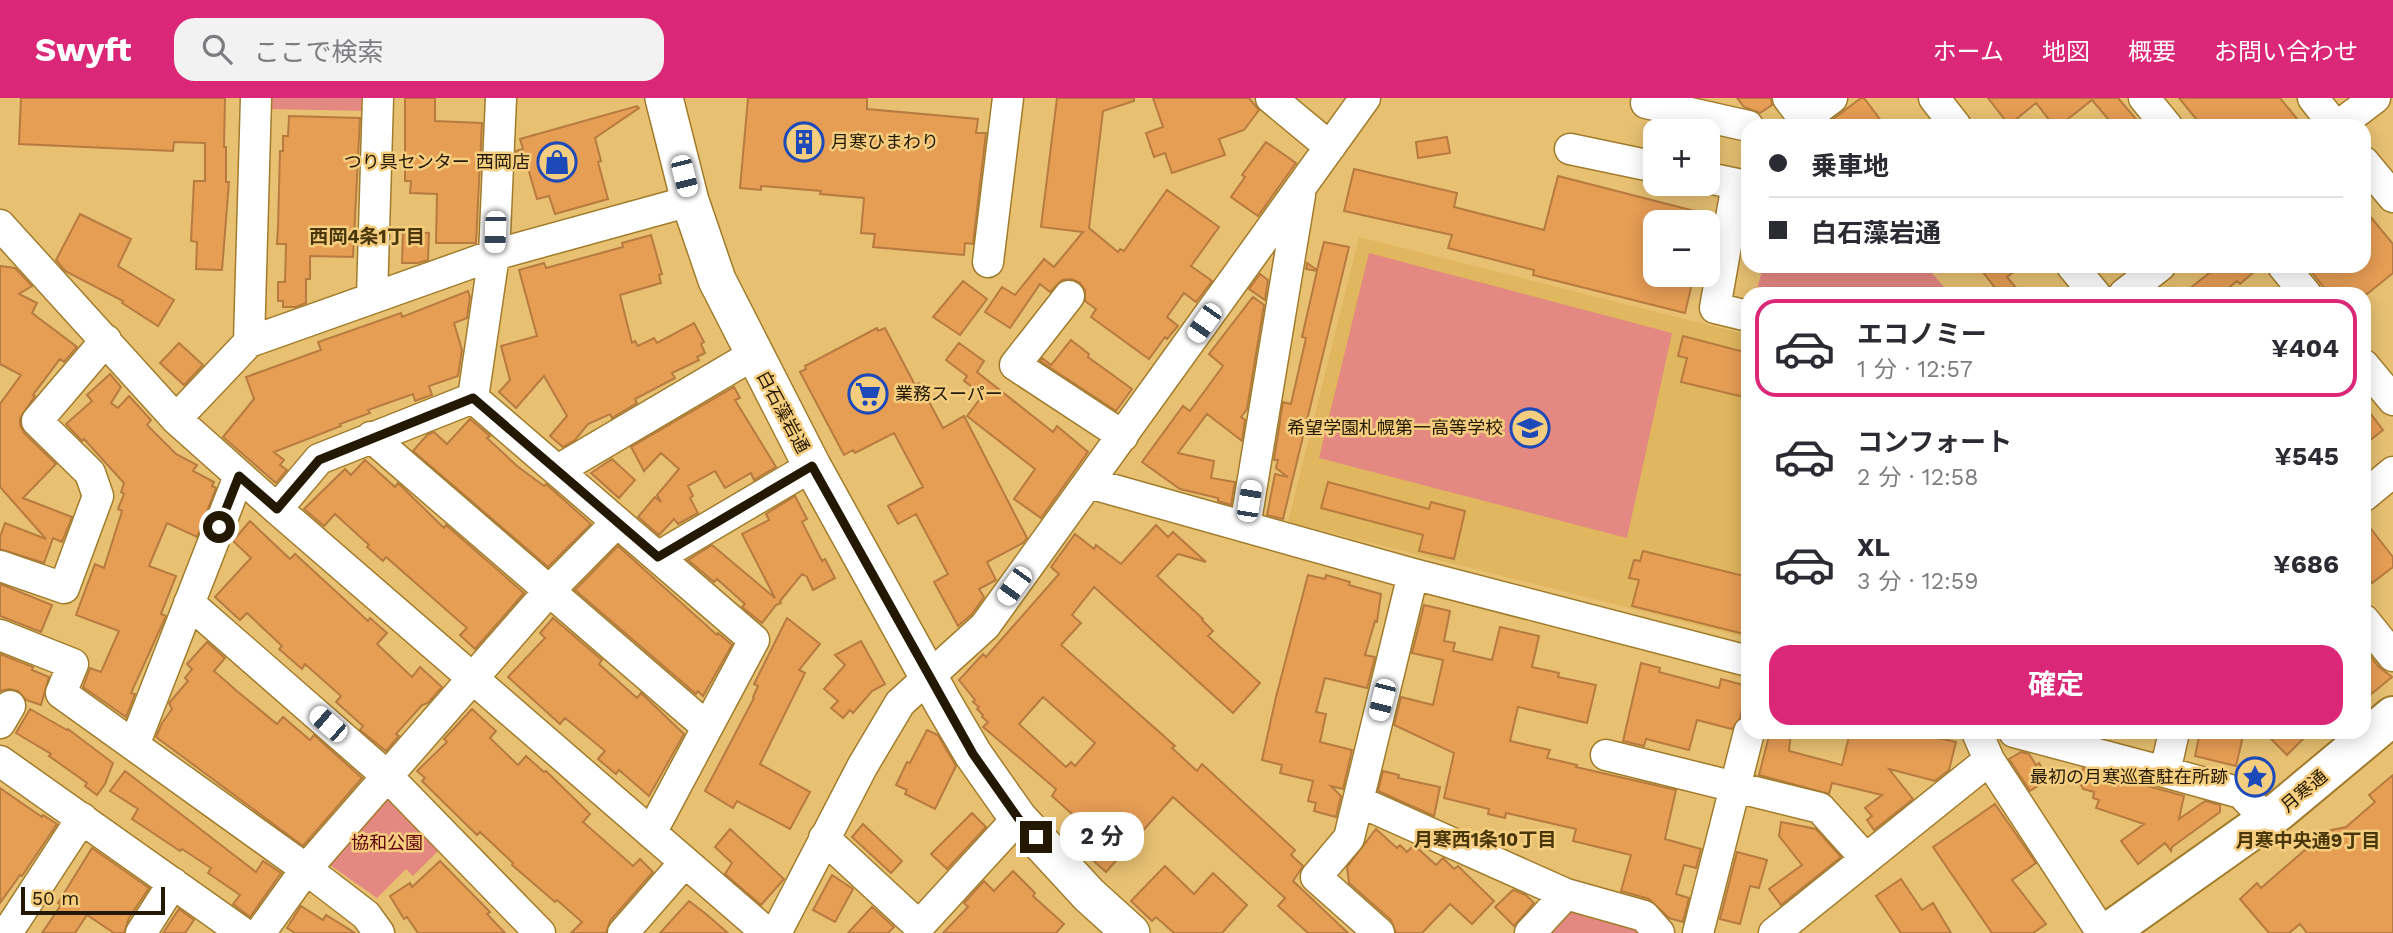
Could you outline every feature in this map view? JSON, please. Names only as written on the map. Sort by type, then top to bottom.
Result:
[{"type":"highway","name":"月寒通","points":[[2371,734],[2393,716]]},
{"type":"highway","name":"月寒通","points":[[2105,933],[2267,820],[2365,739]]},
{"type":"main road","name":"白石藻岩通","points":[[664,98],[690,201],[717,280],[812,466],[929,677],[973,754],[1018,818],[1089,895],[1130,933]]},
{"type":"street","points":[[249,342],[256,98]]},
{"type":"street","points":[[372,297],[378,98]]},
{"type":"street","points":[[473,398],[494,255],[501,98]]},
{"type":"street","points":[[988,262],[1008,98]]},
{"type":"street","points":[[1271,98],[1330,147]]},
{"type":"street","points":[[776,933],[862,767],[900,703],[985,626],[1365,98]]},
{"type":"street","points":[[1796,114],[1832,98]]},
{"type":"street","points":[[1934,98],[1950,119]]},
{"type":"street","points":[[2144,98],[2161,119]]},
{"type":"street","points":[[2313,98],[2331,119]]},
{"type":"street","points":[[2346,119],[2375,98]]},
{"type":"street","points":[[1646,103],[1741,124]]},
{"type":"street","points":[[1570,149],[1643,164]]},
{"type":"street","points":[[2371,170],[2393,197]]},
{"type":"street","points":[[1720,180],[1737,184],[1715,308],[1741,314]]},
{"type":"street","points":[[1245,527],[1301,188]]},
{"type":"street","points":[[176,419],[249,342],[494,255],[690,201]]},
{"type":"street","points":[[7,244],[106,340],[176,419],[767,933]]},
{"type":"street","points":[[2078,273],[2089,287]]},
{"type":"street","points":[[2133,287],[2151,273]]},
{"type":"street","points":[[2289,273],[2300,287]]},
{"type":"street","points":[[1069,296],[1015,365],[1123,436]]},
{"type":"street","points":[[0,566],[64,588],[98,496],[90,473],[37,421],[106,340]]},
{"type":"street","points":[[558,470],[753,355]]},
{"type":"street","points":[[2371,373],[2393,400]]},
{"type":"street","points":[[277,509],[319,460],[473,398]]},
{"type":"street","points":[[473,398],[754,640],[651,833]]},
{"type":"street","points":[[372,437],[707,727]]},
{"type":"street","points":[[658,557],[812,466]]},
{"type":"street","points":[[2371,490],[2393,472]]},
{"type":"street","points":[[134,745],[239,476]]},
{"type":"street","points":[[1089,483],[1413,574],[1741,659]]},
{"type":"street","points":[[260,933],[306,869],[549,591],[617,522]]},
{"type":"street","points":[[1379,933],[1316,877],[1349,838],[1413,574]]},
{"type":"street","points":[[189,603],[387,776],[540,933]]},
{"type":"street","points":[[2371,629],[2393,656]]},
{"type":"street","points":[[0,635],[73,664],[61,693],[306,869],[366,915],[379,933]]},
{"type":"street","points":[[1698,933],[1747,739]]},
{"type":"street","points":[[1980,739],[1989,760],[2105,933]]},
{"type":"street","points":[[2040,739],[2241,793],[2267,820]]},
{"type":"street","points":[[2165,772],[2172,739]]},
{"type":"street","points":[[1606,755],[1820,808],[1866,858]]},
{"type":"street","points":[[1774,933],[1989,760]]},
{"type":"street","points":[[0,761],[243,933]]},
{"type":"street","points":[[1358,801],[1566,894],[1644,916],[1659,933]]},
{"type":"street","points":[[7,933],[82,818]]},
{"type":"street","points":[[824,838],[919,926],[1018,818]]},
{"type":"street","points":[[623,933],[685,862]]},
{"type":"street","points":[[141,933],[173,883]]},
{"type":"street","points":[[1530,933],[1566,894]]},
{"type":"shaded area","name":"希望学園札幌第一高等学校","points":[[1359,237],[1741,333],[1741,636],[1288,522]]},
{"type":"green space","points":[[269,98],[367,98],[367,111],[268,109]]},
{"type":"green space","points":[[1369,253],[1672,333],[1627,538],[1319,458]]},
{"type":"green space","points":[[1761,273],[1932,273],[1944,287],[1758,287]]},
{"type":"green space","name":"協和公園","points":[[382,797],[391,797],[438,851],[413,876],[406,869],[377,898],[330,865],[332,856]]},
{"type":"green space","points":[[1566,908],[1638,927],[1643,933],[1543,933]]},
{"type":"building","points":[[21,98],[225,98],[224,147],[226,182],[229,182],[222,270],[196,269],[197,242],[191,241],[194,181],[205,181],[205,143],[174,142],[173,151],[19,144]]},
{"type":"building","points":[[405,98],[435,98],[435,121],[482,123],[476,243],[436,243],[437,194],[410,193],[411,181],[405,181]]},
{"type":"building","points":[[748,98],[867,98],[867,109],[978,119],[976,133],[986,133],[973,244],[965,243],[964,255],[873,247],[875,234],[861,233],[864,198],[761,186],[761,190],[740,188]]},
{"type":"building","points":[[1057,98],[1134,98],[1134,101],[1103,111],[1089,228],[1118,252],[1120,249],[1124,251],[1167,190],[1219,227],[1191,266],[1212,281],[1196,302],[1184,293],[1167,317],[1178,326],[1167,339],[1165,337],[1149,359],[1091,317],[1096,309],[1085,301],[1085,290],[1080,283],[1072,279],[1062,280],[1050,292],[1040,284],[1010,328],[985,312],[1002,287],[1015,295],[1044,259],[1054,267],[1083,232],[1041,227]]},
{"type":"building","points":[[1153,98],[1249,98],[1259,110],[1244,130],[1219,139],[1225,155],[1172,173],[1165,153],[1154,157],[1146,133],[1163,127]]},
{"type":"building","points":[[1737,98],[1771,98],[1772,105],[1760,113],[1744,107]]},
{"type":"building","points":[[1864,98],[1880,119],[1833,119]]},
{"type":"building","points":[[1988,98],[2118,98],[2136,119],[2108,119],[2092,100],[2068,119],[2049,119],[2036,103],[2016,119],[2004,119]]},
{"type":"building","points":[[2179,98],[2280,98],[2297,119],[2196,119]]},
{"type":"building","name":"つり具センター 西岡店","points":[[637,106],[639,108],[595,138],[608,199],[555,214],[549,196],[537,199],[527,165],[516,168],[516,151],[523,149],[520,139]]},
{"type":"building","points":[[289,116],[360,118],[353,257],[310,256],[306,303],[296,307],[283,307],[283,301],[278,301],[278,282],[285,282],[286,244],[277,244],[280,151],[283,151],[283,136],[288,136]]},
{"type":"building","points":[[1447,137],[1450,153],[1418,158],[1416,142]]},
{"type":"building","points":[[1266,142],[1296,163],[1258,216],[1231,197],[1245,177],[1242,175]]},
{"type":"building","points":[[1354,169],[1457,193],[1454,207],[1544,230],[1558,176],[1691,210],[1643,210],[1643,287],[1691,287],[1685,313],[1533,275],[1534,270],[1448,248],[1452,235],[1344,211]]},
{"type":"building","points":[[80,214],[131,239],[118,266],[174,300],[158,326],[122,303],[123,301],[65,271],[56,260]]},
{"type":"building","points":[[2371,217],[2393,244],[2393,273],[2371,291],[2371,287],[2324,287],[2312,273],[2371,273]]},
{"type":"building","points":[[403,232],[429,233],[428,260],[402,263]]},
{"type":"building","points":[[651,235],[662,274],[659,275],[661,283],[620,295],[632,343],[635,341],[638,346],[654,338],[657,343],[694,323],[704,342],[701,344],[705,353],[697,357],[699,360],[672,373],[675,378],[635,399],[637,403],[612,418],[610,414],[588,424],[575,440],[563,447],[550,436],[567,416],[544,376],[516,408],[499,392],[510,380],[501,346],[537,336],[519,270],[544,263],[546,268],[623,247],[622,243]]},
{"type":"building","points":[[1324,242],[1349,247],[1283,519],[1267,515],[1275,474],[1288,477],[1276,468],[1278,460],[1274,460],[1283,402],[1291,404],[1306,338],[1302,337],[1317,271],[1306,269],[1307,263],[1317,270]]},
{"type":"building","points":[[0,266],[15,268],[32,286],[19,294],[37,303],[32,313],[77,347],[64,362],[60,359],[33,395],[35,396],[20,418],[24,433],[56,464],[23,498],[72,517],[62,542],[53,538],[44,563],[0,549],[0,537],[5,523],[46,539],[0,487],[0,404],[21,375],[0,364]]},
{"type":"building","points":[[1984,273],[2012,273],[2007,277],[2015,287],[1994,287]]},
{"type":"building","points":[[2209,273],[2253,273],[2240,284],[2237,281],[2230,287],[2192,287]]},
{"type":"building","points":[[1260,274],[1268,280],[1265,300],[1249,289]]},
{"type":"building","points":[[963,281],[987,299],[960,335],[933,317]]},
{"type":"building","points":[[468,291],[470,297],[467,318],[454,323],[462,350],[458,376],[429,386],[432,395],[415,401],[413,394],[368,410],[370,413],[274,452],[284,460],[280,465],[287,470],[276,483],[223,437],[254,399],[246,377],[321,350],[318,342],[401,313],[402,317]]},
{"type":"building","points":[[1253,297],[1264,305],[1247,409],[1241,417],[1245,420],[1242,441],[1207,414],[1178,453],[1214,461],[1211,478],[1235,482],[1231,505],[1218,501],[1218,498],[1180,489],[1142,462],[1183,406],[1190,411],[1223,366],[1209,354]]},
{"type":"building","points":[[877,328],[878,331],[885,328],[915,385],[919,383],[943,428],[964,416],[1027,538],[1023,543],[987,562],[996,580],[979,589],[984,597],[972,614],[958,626],[934,582],[948,574],[916,514],[898,524],[888,506],[923,487],[894,433],[855,453],[853,450],[844,455],[800,372],[806,369],[805,366]]},
{"type":"building","points":[[1683,336],[1741,351],[1741,396],[1681,382],[1687,358],[1678,356]]},
{"type":"building","points":[[1071,340],[1089,354],[1088,357],[1132,389],[1116,411],[1040,361],[1042,358],[1051,365]]},
{"type":"building","points":[[179,343],[203,365],[184,385],[160,363]]},
{"type":"building","points":[[959,343],[984,361],[977,372],[1053,432],[1057,426],[1088,452],[1041,518],[1014,499],[1035,469],[967,416],[983,395],[964,381],[967,376],[946,360]]},
{"type":"building","points":[[110,374],[121,387],[111,403],[118,408],[129,396],[151,420],[147,425],[176,454],[197,465],[193,471],[214,482],[212,486],[216,488],[197,537],[167,523],[149,566],[176,576],[161,614],[166,616],[131,693],[135,694],[126,717],[83,687],[90,668],[101,672],[119,631],[76,615],[95,564],[104,568],[122,511],[118,509],[124,494],[121,492],[124,483],[84,439],[82,441],[66,424],[92,401],[87,395]]},
{"type":"building","points":[[734,387],[740,398],[735,400],[776,467],[754,480],[751,473],[725,488],[715,471],[688,486],[693,496],[690,498],[698,513],[678,524],[674,519],[659,535],[638,517],[655,497],[661,502],[657,495],[679,469],[661,453],[644,471],[631,447]]},
{"type":"building","points":[[2371,414],[2383,430],[2371,439]]},
{"type":"building","points":[[470,419],[490,436],[487,438],[517,466],[544,486],[546,484],[591,524],[548,567],[413,451],[427,435],[434,432],[447,444]]},
{"type":"building","points":[[612,459],[635,480],[619,498],[591,473]]},
{"type":"building","points":[[365,460],[395,487],[398,483],[444,528],[446,525],[524,593],[475,649],[460,635],[467,628],[386,557],[383,561],[335,514],[324,526],[304,509],[345,469],[351,475]]},
{"type":"building","points":[[1328,482],[1429,509],[1431,502],[1465,511],[1454,559],[1419,551],[1423,535],[1321,508]]},
{"type":"building","points":[[795,496],[807,519],[802,522],[822,561],[825,559],[835,578],[813,590],[807,577],[802,574],[762,623],[742,607],[745,604],[717,579],[714,582],[688,560],[712,545],[775,598],[742,534],[769,520],[766,514]]},
{"type":"building","points":[[250,521],[290,559],[295,554],[368,621],[370,618],[387,633],[377,644],[412,677],[420,667],[442,687],[396,734],[399,736],[386,751],[360,730],[363,726],[336,702],[341,696],[305,664],[302,669],[279,649],[282,646],[247,613],[240,620],[215,597],[251,558],[233,541]]},
{"type":"building","points":[[1156,525],[1168,537],[1173,532],[1206,562],[1178,554],[1157,576],[1203,619],[1213,631],[1208,636],[1260,683],[1233,713],[1094,587],[1072,615],[1081,623],[1061,645],[1175,746],[1172,748],[1197,771],[1202,764],[1295,850],[1291,855],[1303,866],[1293,881],[1348,933],[1308,933],[1278,906],[1285,898],[1173,797],[1106,872],[1076,845],[1090,830],[1052,796],[1056,789],[983,727],[988,722],[959,680],[983,654],[986,657],[1059,574],[1051,567],[1075,534],[1094,549],[1096,545],[1121,564]],"holes":[[[1043,697],[1095,743],[1075,766],[1071,762],[1066,767],[1019,724]]]},
{"type":"building","points":[[2371,529],[2393,557],[2393,567],[2372,583]]},
{"type":"building","points":[[618,546],[717,635],[718,633],[732,645],[703,696],[698,691],[696,694],[575,590]]},
{"type":"building","points":[[1643,551],[1741,575],[1741,633],[1632,606],[1639,580],[1629,578],[1634,560],[1640,561]]},
{"type":"building","points":[[1308,575],[1325,579],[1326,575],[1381,594],[1377,622],[1375,621],[1365,655],[1375,657],[1367,688],[1325,678],[1316,712],[1326,714],[1320,742],[1352,750],[1343,789],[1331,786],[1341,796],[1336,817],[1314,811],[1316,803],[1308,801],[1313,781],[1280,773],[1282,765],[1262,760]]},
{"type":"building","points":[[0,584],[52,605],[41,632],[0,616]]},
{"type":"building","points":[[1424,605],[1450,611],[1444,641],[1455,643],[1453,651],[1492,660],[1500,627],[1539,636],[1532,667],[1559,673],[1558,677],[1596,685],[1587,723],[1518,707],[1510,741],[1550,750],[1547,758],[1577,765],[1576,767],[1676,790],[1665,839],[1701,849],[1696,868],[1684,865],[1676,894],[1689,898],[1683,922],[1669,918],[1649,899],[1621,891],[1631,855],[1573,841],[1576,829],[1506,813],[1505,818],[1488,814],[1489,809],[1444,798],[1454,753],[1394,725],[1401,697],[1433,705],[1443,660],[1412,653]]},
{"type":"building","points":[[553,618],[602,660],[599,664],[637,698],[641,693],[684,734],[649,796],[619,770],[616,774],[598,759],[605,751],[565,718],[560,724],[508,677],[545,638],[540,633]]},
{"type":"building","points":[[787,618],[820,644],[799,670],[805,673],[760,764],[810,792],[790,829],[737,801],[733,808],[705,791],[754,698],[758,686],[754,684]]},
{"type":"building","points":[[861,641],[885,684],[872,691],[853,713],[850,710],[843,718],[831,708],[838,701],[824,689],[845,665],[835,655]]},
{"type":"building","points":[[207,642],[225,658],[214,671],[277,724],[283,717],[310,740],[314,735],[362,778],[303,846],[156,737],[172,709],[169,703],[188,681],[185,678],[192,669],[187,664]]},
{"type":"building","points":[[0,654],[33,667],[32,670],[49,677],[41,705],[26,700],[18,691],[0,691]]},
{"type":"building","points":[[2371,657],[2379,667],[2392,677],[2371,694]]},
{"type":"building","points":[[1641,663],[1660,668],[1659,672],[1719,688],[1721,679],[1741,684],[1741,713],[1732,729],[1697,720],[1689,750],[1646,739],[1644,746],[1623,741]]},
{"type":"building","points":[[30,709],[68,729],[113,763],[105,784],[97,795],[85,786],[87,783],[49,756],[51,754],[16,733]]},
{"type":"building","points":[[472,709],[496,731],[490,738],[518,765],[526,756],[546,771],[590,814],[583,822],[633,866],[640,859],[653,872],[610,921],[606,933],[571,933],[582,922],[512,865],[513,863],[480,832],[477,835],[422,781],[425,778],[417,771],[447,742],[444,739]]},
{"type":"building","points":[[927,730],[938,735],[956,766],[935,809],[905,794],[907,790],[896,785]]},
{"type":"building","points":[[1768,739],[1790,739],[1789,751],[1842,765],[1848,739],[1944,739],[1956,742],[1949,770],[1935,781],[1889,769],[1913,799],[1874,830],[1867,820],[1872,816],[1865,808],[1882,795],[1832,783],[1829,794],[1759,775]]},
{"type":"building","points":[[2199,739],[2242,739],[2236,766],[2195,756]]},
{"type":"building","points":[[2271,739],[2303,739],[2287,755]]},
{"type":"building","points":[[2021,752],[2029,754],[2036,765],[2039,763],[2049,779],[2030,791],[2009,759]]},
{"type":"building","points":[[2083,768],[2184,796],[2179,819],[2205,801],[2220,805],[2220,812],[2172,847],[2171,851],[2165,843],[2138,864],[2121,841],[2144,824],[2096,808],[2099,800],[2093,798],[2094,792],[2083,789],[2079,781]]},
{"type":"building","points":[[125,771],[256,872],[263,861],[281,873],[250,917],[233,904],[240,895],[208,873],[211,868],[132,819],[138,809],[110,791]]},
{"type":"building","points":[[1383,771],[1399,775],[1398,778],[1440,787],[1434,816],[1378,791]]},
{"type":"building","points":[[2393,775],[2393,933],[2307,933],[2300,924],[2289,933],[2269,933],[2240,899],[2257,883],[2261,888],[2327,831],[2346,827],[2375,802],[2369,795]]},
{"type":"building","points":[[0,788],[57,824],[0,903]]},
{"type":"building","points":[[1995,804],[2036,863],[2012,880],[2046,924],[2033,933],[1992,933],[1933,847]]},
{"type":"building","points":[[972,813],[986,827],[947,869],[931,854]]},
{"type":"building","points":[[1781,822],[1816,829],[1841,857],[1781,905],[1769,889],[1802,865],[1779,836]]},
{"type":"building","points":[[863,824],[902,861],[891,873],[852,837]]},
{"type":"building","points":[[730,829],[784,879],[761,905],[725,874],[732,863],[715,847]]},
{"type":"building","points":[[1376,829],[1397,848],[1400,845],[1407,852],[1414,845],[1436,865],[1443,858],[1454,869],[1458,866],[1494,901],[1472,924],[1450,904],[1422,933],[1396,933],[1391,920],[1349,883],[1347,867]]},
{"type":"building","points":[[92,848],[149,888],[129,918],[124,933],[114,933],[87,915],[75,933],[42,933],[61,905],[58,903]]},
{"type":"building","points":[[1737,852],[1767,860],[1759,888],[1750,886],[1740,924],[1720,919]]},
{"type":"building","points":[[440,861],[490,912],[487,914],[505,933],[418,933],[407,917],[404,919],[390,896],[410,883],[412,887]]},
{"type":"building","points":[[1165,866],[1194,894],[1213,873],[1247,905],[1222,933],[1174,933],[1156,917],[1152,921],[1131,901]]},
{"type":"building","points":[[1013,871],[1035,893],[1033,896],[1064,924],[1056,933],[943,933],[968,907],[964,903],[984,881],[994,891]]},
{"type":"building","points":[[832,875],[853,889],[835,922],[813,910]]},
{"type":"building","points":[[1901,879],[1922,910],[1933,903],[1951,933],[1901,933],[1876,896]]},
{"type":"building","points":[[1513,890],[1526,895],[1534,903],[1514,926],[1495,907]]},
{"type":"building","points":[[689,901],[706,914],[728,933],[660,933]]},
{"type":"building","points":[[301,906],[323,920],[326,915],[355,933],[295,933],[287,928]]},
{"type":"building","points":[[872,907],[894,927],[888,933],[848,933]]},
{"type":"building","points":[[179,909],[194,920],[185,933],[163,933]]},
{"type":"place","name":"月寒ひまわり","points":[[804,142]]},
{"type":"place","name":"つり具センター 西岡店","points":[[557,162]]},
{"type":"place","name":"業務スーパー","points":[[868,394]]},
{"type":"place","name":"希望学園札幌第一高等学校","points":[[1530,428]]},
{"type":"place","name":"最初の月寒巡査駐在所跡","points":[[2255,777]]},
{"type":"district","name":"西岡4条1丁目","points":[[367,236]]},
{"type":"district","name":"月寒西1条10丁目","points":[[1485,839]]},
{"type":"district","name":"月寒中央通9丁目","points":[[2308,840]]},
{"type":"route","points":[[219,527],[239,476],[277,509],[319,460],[473,398],[658,557],[812,466],[973,754],[1018,818],[1036,837]]}]
